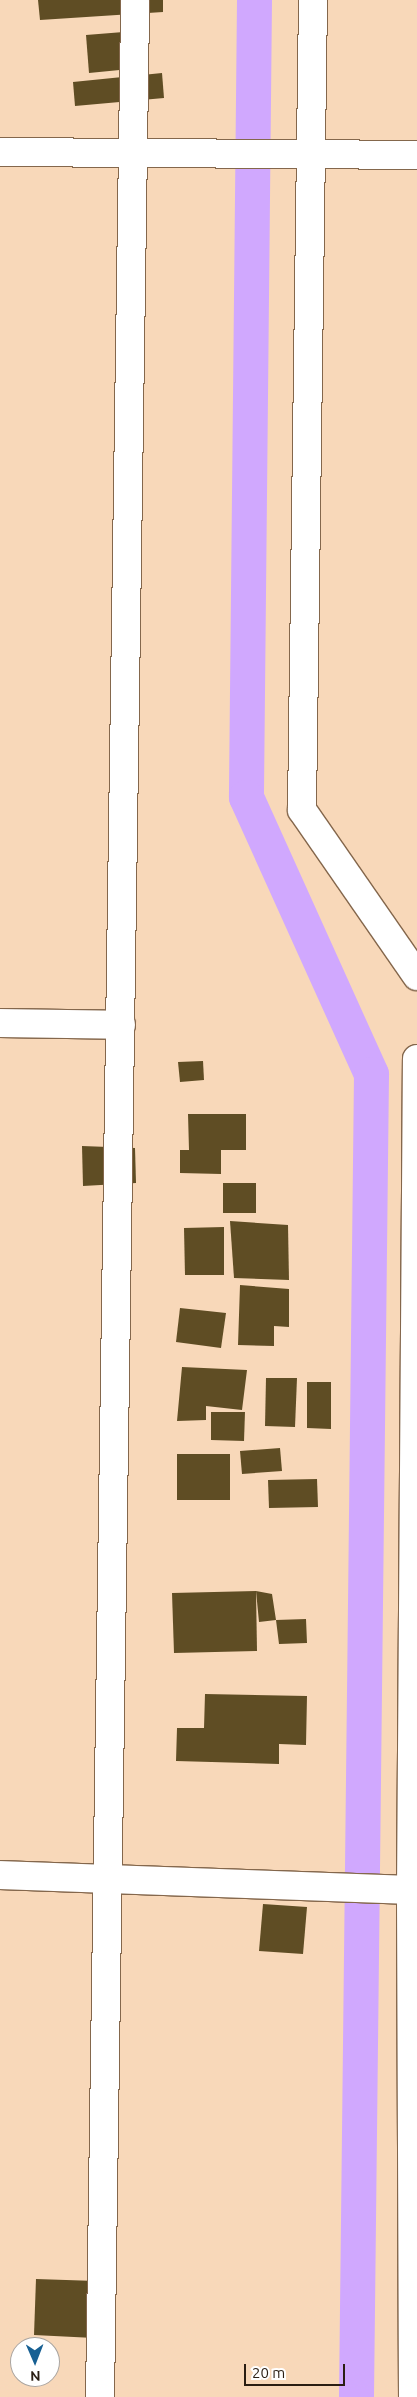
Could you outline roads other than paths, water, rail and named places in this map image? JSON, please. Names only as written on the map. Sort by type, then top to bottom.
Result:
[{"type":"street","points":[[100,2397],[135,0]]},
{"type":"street","points":[[313,0],[302,810],[417,976]]},
{"type":"street","points":[[0,152],[417,156]]},
{"type":"street","points":[[0,1023],[121,1025]]},
{"type":"street","points":[[413,2397],[411,1890],[417,1059]]},
{"type":"street","points":[[0,1874],[411,1890]]},
{"type":"waterway","points":[[254,0],[246,797],[371,1074],[356,2397]]}]
